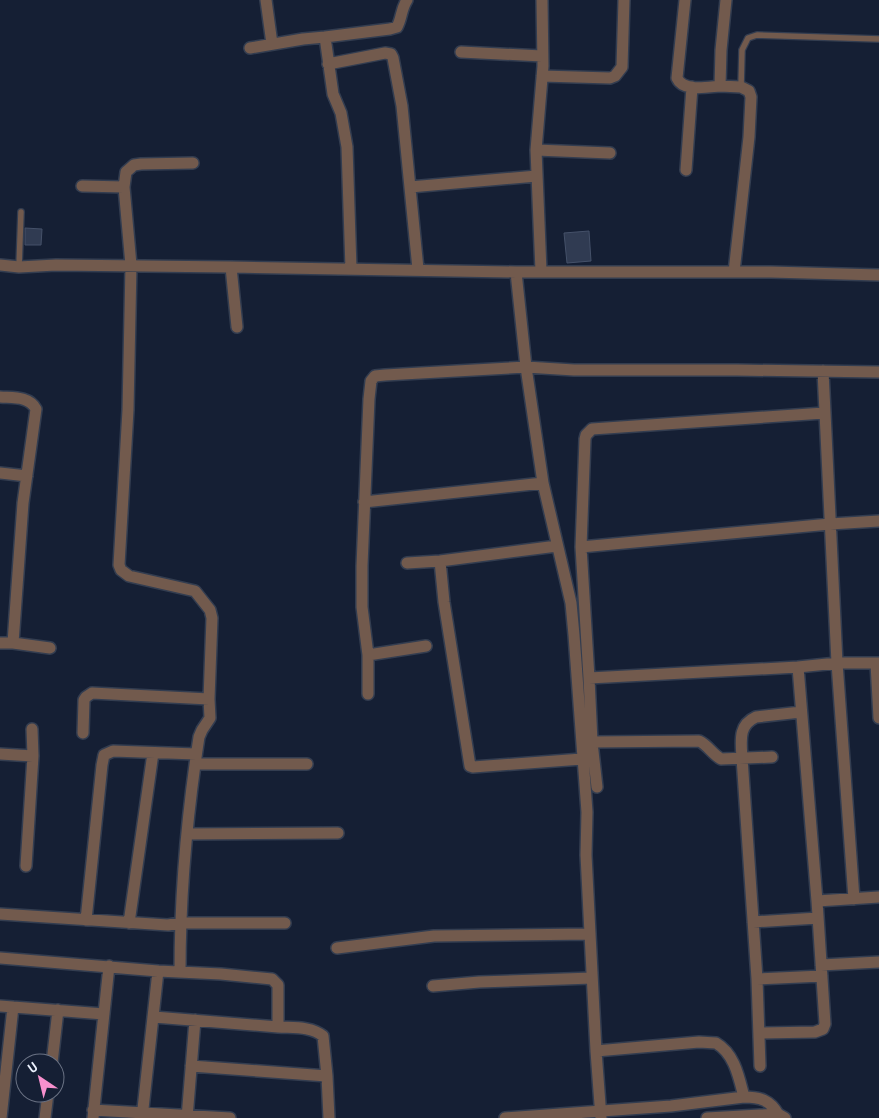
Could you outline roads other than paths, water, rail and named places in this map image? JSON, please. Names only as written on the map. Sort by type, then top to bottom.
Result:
[{"type":"street","points":[[266,0],[272,44]]},
{"type":"street","points":[[250,48],[397,27],[401,20],[403,6],[407,0]]},
{"type":"street","points":[[541,271],[536,150],[542,76],[542,0]]},
{"type":"street","points":[[542,76],[610,78],[615,76],[622,67],[624,0]]},
{"type":"street","points":[[685,0],[677,78],[679,83],[692,87],[741,87],[750,91],[752,97],[734,272]]},
{"type":"street","points":[[720,86],[726,0]]},
{"type":"street","points":[[325,37],[333,94],[341,113],[347,147],[351,269]]},
{"type":"street","points":[[461,52],[542,56]]},
{"type":"street","points":[[328,64],[385,53],[391,54],[393,58],[402,106],[418,270]]},
{"type":"street","points":[[686,170],[692,87]]},
{"type":"street","points":[[536,150],[610,153]]},
{"type":"street","points":[[180,972],[180,923],[187,834],[200,732],[210,718],[212,618],[210,610],[195,591],[128,576],[121,570],[119,565],[128,410],[131,266],[124,187],[126,172],[134,165],[193,164]]},
{"type":"street","points":[[410,187],[537,176]]},
{"type":"street","points":[[82,186],[124,187]]},
{"type":"street","points":[[0,265],[879,275]]},
{"type":"street","points":[[231,267],[236,327]]},
{"type":"street","points":[[516,272],[526,367],[543,483],[571,603],[587,812],[586,855],[601,1114]]},
{"type":"street","points":[[368,694],[368,655],[362,606],[364,502],[369,390],[371,381],[375,376],[526,367],[574,370],[879,372]]},
{"type":"street","points":[[822,371],[837,663],[854,899]]},
{"type":"street","points":[[0,397],[28,401],[36,409],[23,503],[14,644]]},
{"type":"street","points":[[597,787],[592,742],[581,546],[586,435],[592,429],[824,413]]},
{"type":"street","points":[[0,473],[27,476]]},
{"type":"street","points":[[364,502],[543,483]]},
{"type":"street","points":[[581,546],[879,521]]},
{"type":"street","points":[[407,563],[440,562],[557,546]]},
{"type":"street","points":[[440,562],[444,602],[470,766],[582,759]]},
{"type":"street","points":[[0,643],[50,648]]},
{"type":"street","points":[[368,655],[426,646]]},
{"type":"street","points":[[589,678],[798,667],[837,663],[877,663],[879,718]]},
{"type":"street","points":[[759,1034],[815,1032],[823,1029],[825,1024],[798,667]]},
{"type":"street","points":[[83,733],[84,700],[86,696],[92,693],[209,699]]},
{"type":"street","points":[[760,1066],[757,980],[741,733],[749,720],[756,717],[801,712]]},
{"type":"street","points":[[26,866],[33,756],[32,729]]},
{"type":"street","points":[[592,742],[699,740],[715,756],[721,759],[772,757]]},
{"type":"street","points":[[86,920],[104,755],[113,750],[196,759],[307,764]]},
{"type":"street","points":[[129,923],[153,753]]},
{"type":"street","points":[[0,754],[33,756]]},
{"type":"street","points":[[187,834],[338,833]]},
{"type":"street","points":[[817,901],[879,897]]},
{"type":"street","points":[[0,914],[168,925],[180,923],[285,922]]},
{"type":"street","points":[[753,922],[818,918]]},
{"type":"street","points":[[337,948],[434,936],[590,934]]},
{"type":"street","points":[[0,958],[109,966],[158,972],[246,976],[274,980],[278,986],[278,1027]]},
{"type":"street","points":[[757,980],[879,962]]},
{"type":"street","points":[[109,966],[93,1114],[230,1118]]},
{"type":"street","points":[[142,1115],[158,972]]},
{"type":"street","points":[[433,986],[480,982],[592,978]]},
{"type":"street","points":[[0,1006],[104,1014]]},
{"type":"street","points":[[1,1118],[13,1007]]},
{"type":"street","points":[[53,1053],[58,1010]]},
{"type":"street","points":[[154,1017],[318,1032],[323,1036],[329,1118]]},
{"type":"street","points":[[187,1117],[195,1020]]},
{"type":"street","points":[[596,1050],[699,1042],[716,1043],[730,1056],[744,1097]]},
{"type":"street","points":[[192,1066],[327,1076]]},
{"type":"street","points":[[508,1118],[601,1114],[744,1097],[756,1097],[766,1100],[782,1116]]},
{"type":"street","points":[[45,1118],[47,1103]]},
{"type":"street","points":[[707,1118],[782,1116]]},
{"type":"lane","points":[[741,87],[742,50],[748,38],[757,36],[879,39]]},
{"type":"lane","points":[[19,266],[21,212]]}]
